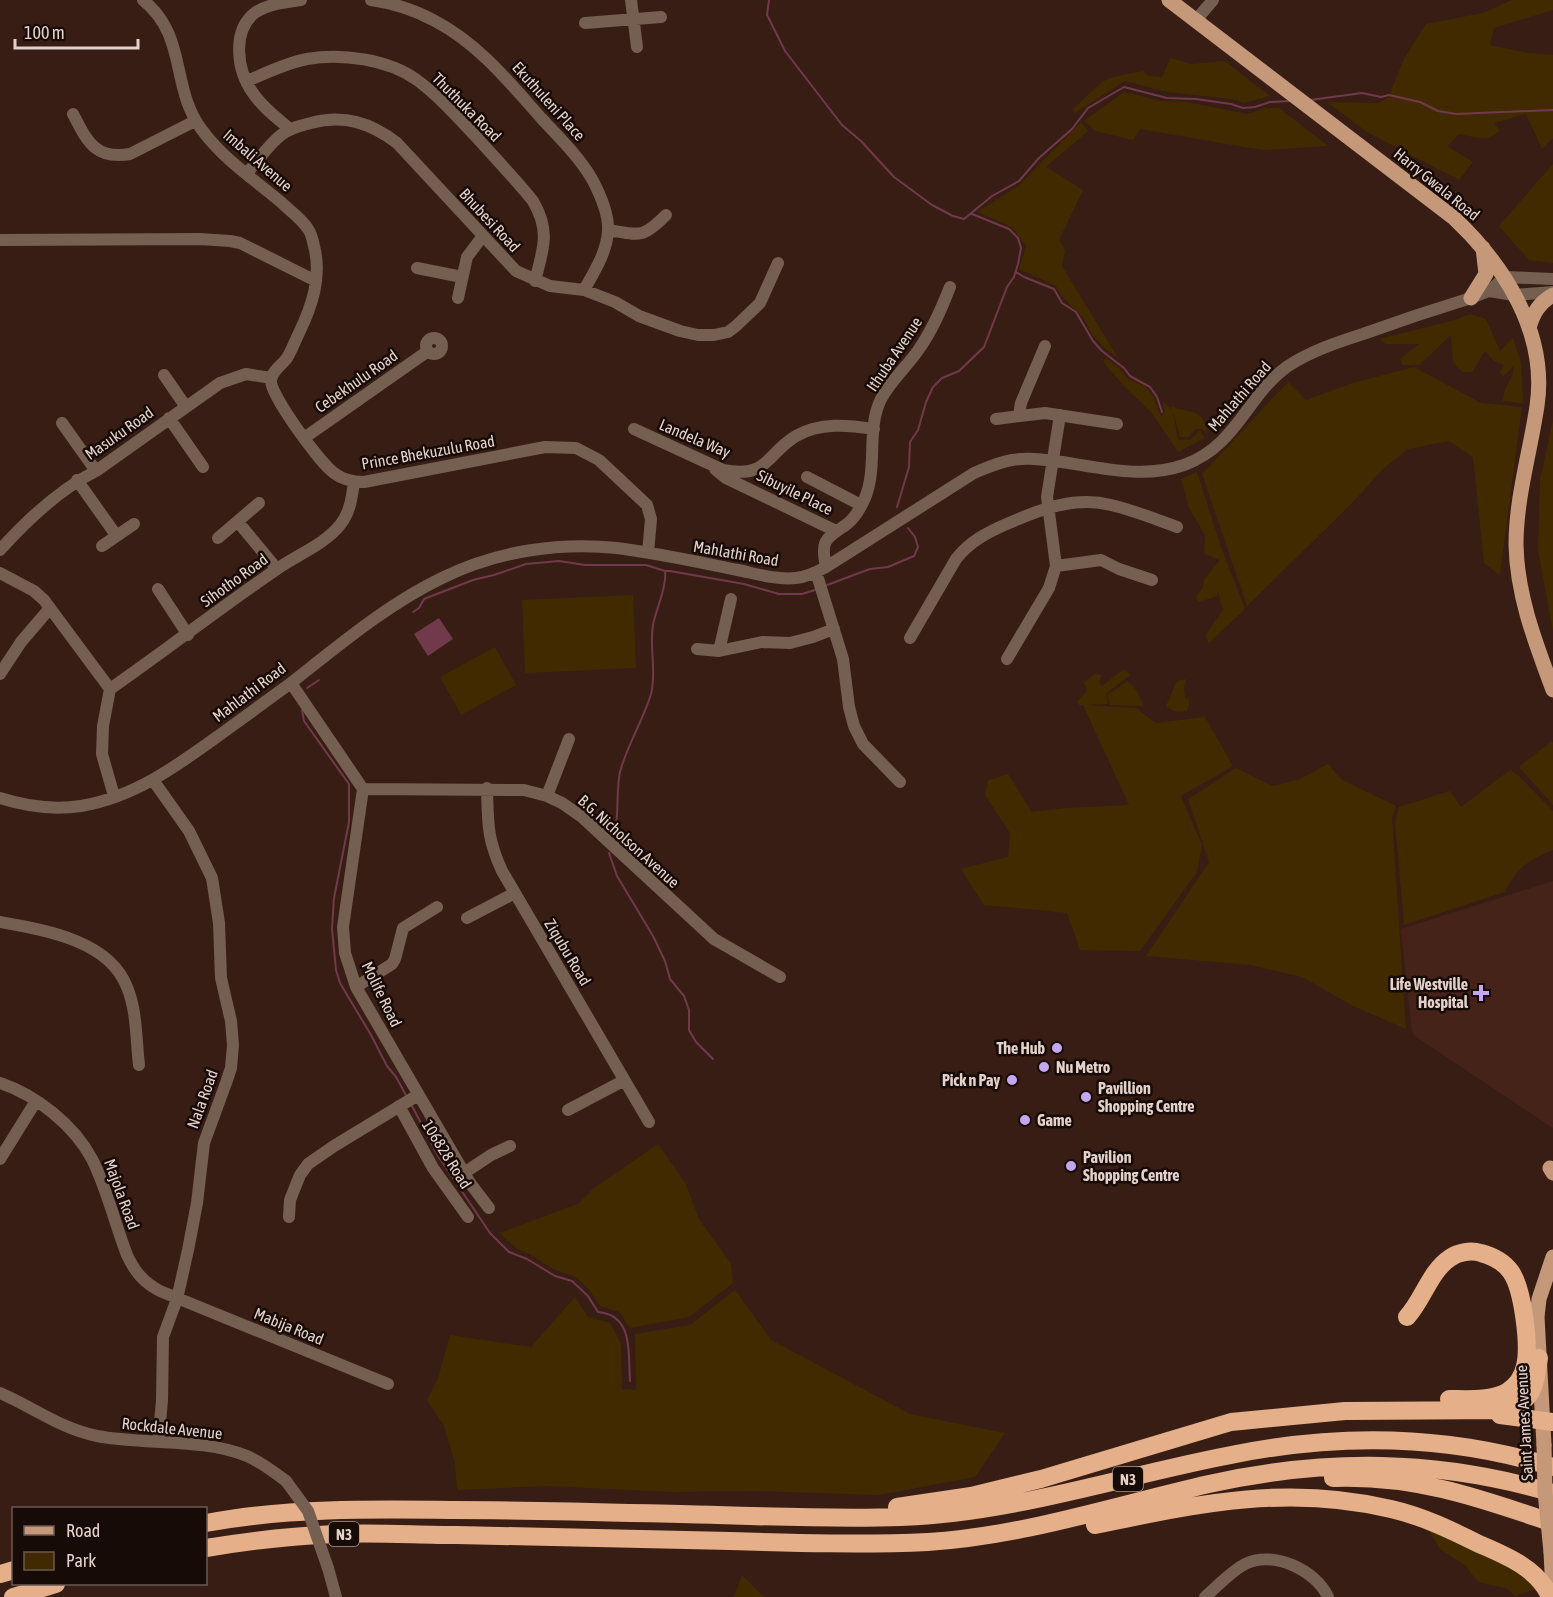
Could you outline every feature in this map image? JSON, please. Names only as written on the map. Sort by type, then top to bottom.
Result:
[{"type":"highway","points":[[830,1518],[971,1496],[1041,1479],[1231,1422],[1255,1412],[1356,1400],[1493,1397],[1508,1391],[1521,1378],[1526,1363],[1522,1298],[1511,1271],[1495,1258],[1476,1252],[1465,1252],[1450,1258],[1437,1272],[1414,1310],[1407,1317]]},
{"type":"highway","points":[[1231,1422],[1344,1411],[1508,1410],[1524,1402],[1533,1389],[1539,1358]]},
{"type":"highway","points":[[1474,1411],[1547,1421]]},
{"type":"highway","name":"N3","points":[[207,1523],[235,1517],[342,1509],[830,1518],[938,1515],[983,1510],[1235,1454],[1337,1440],[1390,1439],[1439,1443],[1504,1454],[1553,1467]]},
{"type":"highway","name":"N3","points":[[207,1548],[234,1543],[336,1534],[896,1543],[962,1539],[1014,1530],[1207,1485],[1289,1470],[1366,1465],[1415,1466],[1465,1472],[1553,1493]]},
{"type":"highway","points":[[1154,1498],[1201,1494],[1293,1479],[1399,1480],[1453,1491],[1553,1523]]},
{"type":"highway","points":[[962,1539],[1031,1538],[1219,1501],[1268,1496],[1327,1498],[1392,1509],[1434,1523],[1522,1566],[1540,1581],[1550,1597]]},
{"type":"highway","points":[[13,1597],[53,1585]]},
{"type":"main road","name":"Harry Gwala Road","points":[[1169,0],[1454,218],[1483,248],[1505,277],[1529,328],[1536,362],[1538,394],[1517,516],[1516,546],[1522,593],[1553,690]]},
{"type":"main road","points":[[1471,298],[1486,274],[1483,248]]},
{"type":"main road","points":[[1529,328],[1536,309],[1553,293]]},
{"type":"main road","name":"Saint James Avenue","points":[[1553,1251],[1539,1299],[1537,1317],[1539,1358],[1547,1421],[1544,1445],[1545,1492],[1553,1591]]},
{"type":"street","name":"Imbali Avenue","points":[[143,0],[154,9],[169,33],[176,52],[183,92],[195,120],[221,152],[308,229],[315,247],[316,281]]},
{"type":"street","points":[[290,129],[251,91],[240,64],[239,47],[241,31],[247,21],[263,8],[301,0]]},
{"type":"street","name":"Ekuthuleni Place","points":[[371,0],[412,10],[436,21],[486,57],[575,155],[591,178],[607,215],[608,230],[604,248],[584,290]]},
{"type":"street","points":[[630,0],[637,47]]},
{"type":"street","points":[[1196,20],[1213,0]]},
{"type":"street","points":[[585,23],[661,17]]},
{"type":"street","name":"Thuthuka Road","points":[[247,81],[291,63],[308,59],[332,58],[376,63],[391,67],[416,79],[449,107],[533,201],[542,217],[545,231],[535,281]]},
{"type":"street","points":[[73,114],[92,146],[109,154],[120,156],[130,154],[195,120]]},
{"type":"street","name":"Bhubesi Road","points":[[247,173],[279,137],[290,129],[314,122],[344,119],[363,123],[398,143],[482,237],[516,271],[550,286],[584,290],[615,302],[639,316],[698,335],[728,332],[736,326],[760,303],[778,263]]},
{"type":"street","points":[[608,230],[638,235],[645,233],[666,215]]},
{"type":"street","points":[[459,298],[464,264],[470,251],[482,237]]},
{"type":"street","points":[[0,240],[200,239],[230,241],[251,247],[316,281],[313,303],[288,355],[271,378]]},
{"type":"street","points":[[417,268],[462,277]]},
{"type":"street","points":[[1505,277],[1553,279]]},
{"type":"street","name":"Mahlathi Road","points":[[0,798],[31,805],[74,807],[114,796],[153,780],[177,765],[408,597],[444,576],[488,560],[521,551],[555,547],[616,548],[769,578],[799,578],[821,570],[974,473],[1013,460],[1034,459],[1133,472],[1155,471],[1184,465],[1211,451],[1234,430],[1268,384],[1287,367],[1335,344],[1489,291],[1505,277]]},
{"type":"street","name":"Ithuba Avenue","points":[[821,570],[826,540],[854,518],[861,505],[869,481],[874,429],[882,398],[925,341],[940,313],[950,286]]},
{"type":"street","points":[[1489,291],[1514,295],[1553,293]]},
{"type":"street","points":[[1019,415],[1021,403],[1046,346]]},
{"type":"street","name":"Cebekhulu Road","points":[[304,438],[428,351]]},
{"type":"street","name":"Masuku Road","points":[[0,550],[56,496],[77,480],[96,471],[220,383],[246,374],[271,378]]},
{"type":"street","points":[[164,375],[186,406]]},
{"type":"street","name":"Prince Bhekuzulu Road","points":[[271,378],[278,400],[304,438],[328,468],[340,477],[354,482],[545,447],[576,448],[599,460],[647,505],[651,519],[648,553]]},
{"type":"street","points":[[996,419],[1045,413],[1117,424]]},
{"type":"street","points":[[1007,659],[1049,588],[1056,566],[1048,507],[1060,415]]},
{"type":"street","points":[[169,418],[203,467]]},
{"type":"street","points":[[62,423],[96,471]]},
{"type":"street","name":"Landela Way","points":[[634,429],[723,470],[745,471],[767,463],[795,437],[814,429],[842,426],[874,429]]},
{"type":"street","name":"Sibuyile Place","points":[[709,464],[726,478],[836,531]]},
{"type":"street","points":[[807,477],[861,505]]},
{"type":"street","points":[[77,480],[116,535]]},
{"type":"street","name":"Sihotho Road","points":[[110,689],[277,569],[330,535],[340,525],[350,506],[354,482]]},
{"type":"street","points":[[910,638],[956,559],[971,543],[996,529],[1048,507],[1073,502],[1102,503],[1177,527]]},
{"type":"street","points":[[218,538],[259,503]]},
{"type":"street","points":[[238,522],[277,569]]},
{"type":"street","points":[[102,546],[134,524]]},
{"type":"street","points":[[1056,566],[1101,560],[1119,569],[1152,580]]},
{"type":"street","points":[[821,570],[843,659],[849,707],[854,726],[863,744],[900,782]]},
{"type":"street","points":[[0,573],[34,591],[50,608],[110,689],[102,748],[114,796]]},
{"type":"street","points":[[158,588],[188,634]]},
{"type":"street","points":[[719,651],[731,599]]},
{"type":"street","points":[[0,674],[21,642],[50,608]]},
{"type":"street","points":[[697,650],[719,651],[762,642],[801,641],[834,629]]},
{"type":"street","points":[[291,683],[363,789]]},
{"type":"street","points":[[547,796],[569,740]]},
{"type":"street","name":"Nala Road","points":[[153,780],[189,831],[212,878],[219,923],[221,978],[233,1033],[231,1068],[208,1130],[201,1157],[197,1203],[177,1299],[163,1337],[162,1401],[158,1442]]},
{"type":"street","name":"B.G. Nicholson Avenue","points":[[363,789],[488,788],[524,790],[547,796],[582,817],[714,939],[780,977]]},
{"type":"street","name":"Ziqubu Road","points":[[488,788],[490,839],[502,871],[649,1122]]},
{"type":"street","name":"Molife Road","points":[[363,789],[343,927],[345,953],[356,987],[417,1096],[475,1192],[489,1208]]},
{"type":"street","points":[[466,918],[514,893]]},
{"type":"street","points":[[356,987],[392,964],[403,928],[436,907]]},
{"type":"street","points":[[0,922],[64,937],[103,956],[115,965],[128,988],[133,1010],[139,1065]]},
{"type":"street","points":[[568,1110],[623,1081]]},
{"type":"street","name":"Majola Road","points":[[0,1083],[36,1101],[65,1124],[91,1158],[127,1255],[139,1277],[152,1287],[177,1299]]},
{"type":"street","points":[[289,1217],[290,1200],[300,1175],[308,1164],[417,1096]]},
{"type":"street","points":[[0,1159],[36,1101]]},
{"type":"street","name":"106828 Road","points":[[401,1105],[433,1168],[468,1217]]},
{"type":"street","points":[[464,1173],[491,1155],[510,1146]]},
{"type":"street","name":"Mabija Road","points":[[177,1299],[388,1384]]},
{"type":"street","name":"Rockdale Avenue","points":[[0,1393],[76,1430],[98,1436],[213,1447],[241,1454],[265,1466],[286,1481],[308,1511],[336,1597]]},
{"type":"street","points":[[1205,1597],[1246,1564],[1267,1560],[1310,1573],[1322,1584],[1328,1597]]},
{"type":"shaded area","points":[[439,618],[453,639],[428,656],[414,634]]},
{"type":"shaded area","name":"Life Westville Hospital","points":[[1553,881],[1553,1128],[1415,1036],[1412,1031],[1401,929]]},
{"type":"green space","points":[[1512,0],[1553,0],[1553,10],[1494,28],[1490,45],[1528,53],[1553,55],[1553,138],[1542,149],[1526,114],[1494,123],[1500,130],[1491,137],[1481,138],[1459,134],[1447,146],[1473,162],[1459,180],[1367,132],[1327,102],[1378,103],[1388,98],[1404,59],[1426,24],[1483,13]]},
{"type":"green space","points":[[1170,58],[1191,64],[1225,61],[1270,96],[1244,103],[1232,99],[1167,92],[1125,81],[1075,113],[1073,109],[1102,82],[1113,77],[1143,71],[1148,76],[1162,77]]},
{"type":"green space","points":[[1124,92],[1162,101],[1187,102],[1247,114],[1265,108],[1279,108],[1328,146],[1267,150],[1140,129],[1133,140],[1096,131],[1084,121]]},
{"type":"green space","points":[[1081,122],[1088,131],[1046,167],[1083,190],[1059,240],[1065,250],[1062,266],[1118,358],[1104,348],[1092,334],[1083,317],[1061,295],[1056,286],[1019,269],[1026,246],[1012,227],[977,212],[1017,187]]},
{"type":"green space","points":[[1553,164],[1553,263],[1529,260],[1499,226]]},
{"type":"green space","points":[[1470,314],[1486,319],[1500,351],[1513,337],[1521,363],[1523,403],[1503,401],[1514,365],[1503,377],[1500,373],[1504,365],[1494,361],[1485,351],[1472,372],[1462,372],[1453,362],[1451,335],[1419,365],[1403,365],[1400,359],[1419,344],[1386,344],[1379,339],[1455,320]]},
{"type":"green space","points":[[1106,358],[1127,378],[1151,392],[1161,416],[1165,412],[1162,401],[1172,410],[1171,406],[1199,415],[1205,424],[1207,433],[1202,429],[1196,429],[1188,437],[1180,437],[1173,412],[1178,440],[1190,440],[1200,430],[1204,438],[1178,452],[1151,412],[1103,362]]},
{"type":"green space","points":[[1414,367],[1481,403],[1522,407],[1500,575],[1484,563],[1473,457],[1449,441],[1408,449],[1384,468],[1352,503],[1247,606],[1202,474],[1288,382],[1306,400],[1353,383]]},
{"type":"green space","points":[[1553,420],[1553,631],[1538,551],[1540,480]]},
{"type":"green space","points":[[1197,472],[1221,547],[1245,609],[1209,643],[1205,636],[1223,610],[1218,591],[1217,596],[1199,602],[1196,597],[1203,587],[1204,579],[1220,560],[1204,554],[1205,535],[1189,508],[1181,479]]},
{"type":"green space","points":[[633,595],[636,668],[525,673],[522,600]]},
{"type":"green space","points":[[495,647],[516,685],[461,715],[440,677]]},
{"type":"green space","points":[[1124,669],[1130,675],[1106,694],[1108,704],[1086,705],[1136,708],[1156,723],[1205,717],[1233,766],[1181,796],[1202,845],[1197,872],[1140,951],[1080,950],[1067,913],[984,905],[961,869],[1008,857],[1010,833],[985,795],[988,780],[1008,774],[1032,812],[1129,805],[1083,705],[1077,702],[1087,690],[1084,682],[1095,674],[1102,675],[1099,682],[1102,686]]},
{"type":"green space","points":[[1186,679],[1185,698],[1189,700],[1189,706],[1186,711],[1173,710],[1166,706],[1177,681]]},
{"type":"green space","points":[[1127,681],[1137,692],[1143,706],[1110,705],[1107,695]]},
{"type":"green space","points":[[1552,741],[1553,743],[1553,805],[1519,767]]},
{"type":"green space","points":[[1328,764],[1342,780],[1396,806],[1392,818],[1406,1029],[1353,1006],[1302,977],[1251,965],[1146,956],[1209,862],[1188,799],[1236,768],[1272,786],[1300,779]]},
{"type":"green space","points":[[1510,770],[1519,776],[1553,811],[1553,850],[1524,866],[1505,892],[1404,925],[1395,822],[1399,807],[1450,791],[1461,807]]},
{"type":"green space","points":[[658,1144],[686,1184],[699,1219],[731,1264],[733,1283],[689,1317],[630,1328],[619,1312],[600,1306],[590,1291],[576,1277],[553,1269],[516,1248],[499,1233],[578,1204],[594,1188]]},
{"type":"green space","points":[[735,1290],[771,1340],[910,1414],[1005,1433],[975,1477],[879,1495],[756,1491],[673,1492],[548,1486],[457,1490],[455,1463],[444,1426],[427,1400],[438,1378],[450,1335],[531,1347],[575,1297],[588,1317],[610,1323],[621,1343],[622,1389],[636,1390],[635,1334],[690,1325]]},
{"type":"green space","points":[[1428,1529],[1520,1572],[1537,1588],[1515,1596],[1506,1588],[1478,1582],[1465,1565],[1441,1550]]},
{"type":"green space","points":[[742,1575],[764,1597],[734,1597]]},
{"type":"waterway","points":[[769,0],[767,15],[785,51],[842,125],[861,141],[894,177],[932,205],[964,219],[992,196],[1019,181],[1039,158],[1072,129],[1088,108],[1124,87],[1167,98],[1196,99],[1243,108],[1270,102],[1290,101]]},
{"type":"waterway","points":[[1310,100],[1362,93],[1381,97],[1389,95],[1420,102],[1438,111],[1456,114],[1553,110]]},
{"type":"waterway","points":[[897,507],[909,467],[910,442],[918,430],[933,387],[942,378],[959,371],[984,347],[1018,264],[1021,248],[1018,238],[1009,229],[972,214]]},
{"type":"waterway","points":[[1016,272],[1054,289],[1062,303],[1076,312],[1093,341],[1102,351],[1124,368],[1130,376],[1150,387],[1157,397],[1162,412]]},
{"type":"waterway","points":[[827,585],[870,569],[888,567],[914,556],[918,547],[915,537],[908,528]]},
{"type":"waterway","points":[[413,612],[419,608],[424,599],[473,580],[526,564],[559,561],[585,565],[646,565],[665,571],[744,584],[779,594],[802,594],[815,590]]},
{"type":"waterway","points":[[615,832],[620,772],[653,686],[652,634],[665,571]]},
{"type":"waterway","points":[[307,688],[319,680]]},
{"type":"waterway","points":[[302,710],[304,721],[349,784],[349,822],[334,898],[332,929],[336,970],[340,983],[407,1097]]},
{"type":"waterway","points":[[609,853],[617,876],[653,936],[665,961],[670,979],[684,996],[689,1010],[689,1030],[696,1042],[713,1059]]},
{"type":"waterway","points":[[411,1104],[438,1156],[490,1233],[509,1252],[527,1259],[555,1276],[572,1281],[588,1296],[598,1312],[618,1320],[627,1338],[630,1381]]},
{"type":"place","name":"Life Westville Hospital","points":[[1481,993]]},
{"type":"place","name":"The Hub","points":[[1057,1048]]},
{"type":"place","name":"Nu Metro","points":[[1044,1067]]},
{"type":"place","name":"Pick n Pay","points":[[1012,1080]]},
{"type":"place","name":"Pavillion Shopping Centre","points":[[1086,1097]]},
{"type":"place","name":"Game","points":[[1025,1120]]},
{"type":"place","name":"Pavilion Shopping Centre","points":[[1071,1166]]}]
